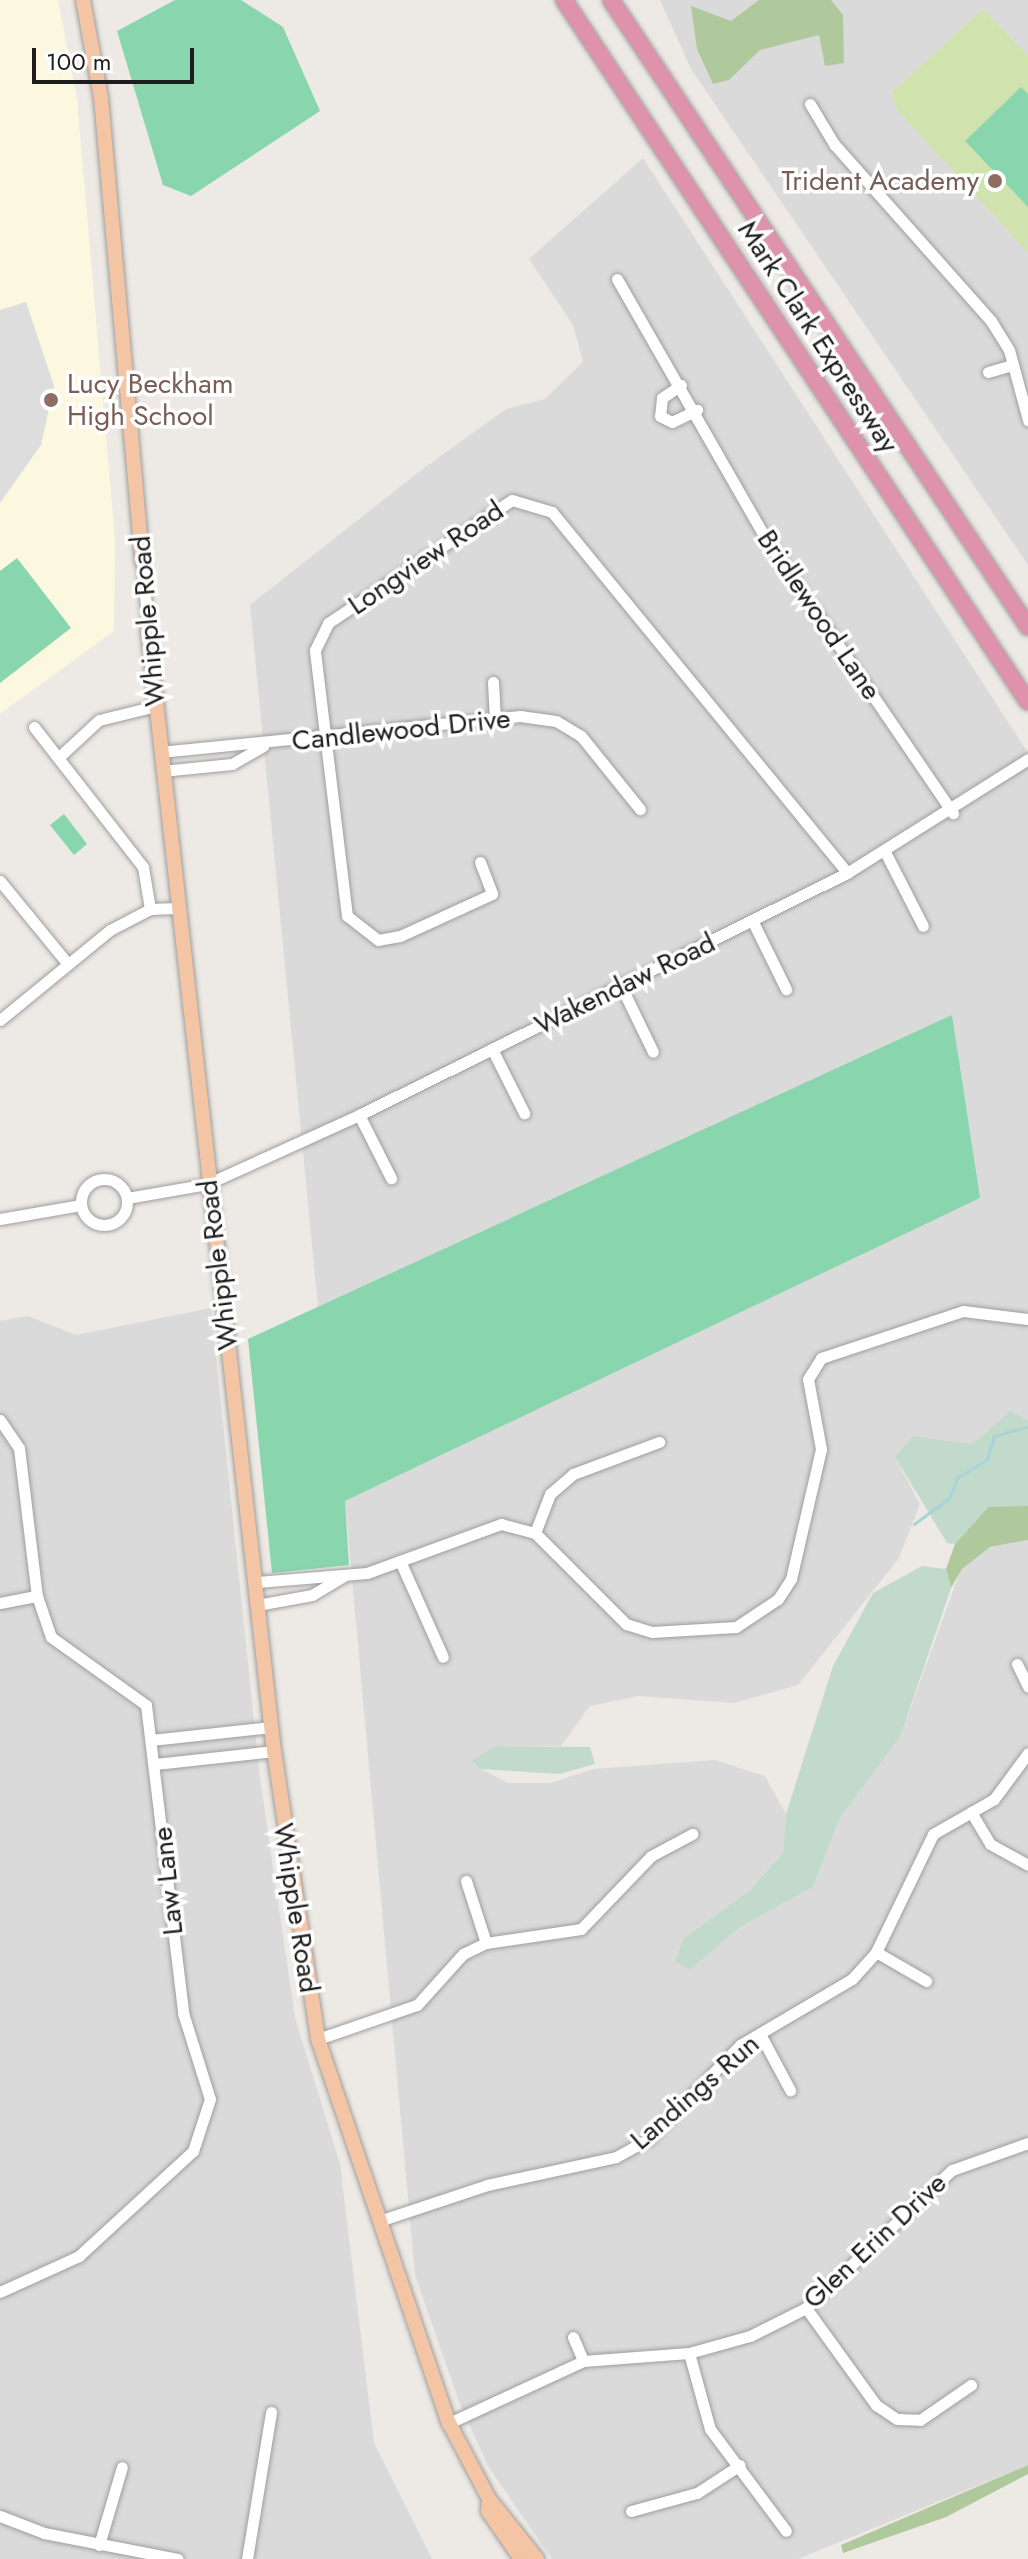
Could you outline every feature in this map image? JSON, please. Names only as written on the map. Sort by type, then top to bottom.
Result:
[{"type":"highway","name":"Mark Clark Expressway","points":[[564,0],[1028,702]]},
{"type":"highway","name":"Mark Clark Expressway","points":[[612,0],[1028,627]]},
{"type":"main road","name":"Whipple Road","points":[[85,3],[142,561]]},
{"type":"main road","name":"Whipple Road","points":[[148,630],[207,1184],[257,1582],[271,1727],[318,2039],[449,2423],[489,2499],[537,2559]]},
{"type":"main road","name":"Whipple Road","points":[[489,2499],[488,2511],[521,2559]]},
{"type":"street","points":[[810,104],[834,144],[991,321],[1013,365],[1028,420]]},
{"type":"street","name":"Bridlewood Lane","points":[[617,279],[697,410],[766,539],[953,813]]},
{"type":"street","points":[[988,372],[1013,365]]},
{"type":"street","points":[[681,385],[662,398],[660,416],[672,422],[697,410]]},
{"type":"street","name":"Longview Road","points":[[480,862],[492,894],[400,936],[378,940],[360,931],[341,896],[314,666],[328,623],[499,505],[539,503],[732,723],[847,873]]},
{"type":"street","name":"Whipple Road","points":[[142,561],[148,630]]},
{"type":"street","points":[[493,682],[495,717]]},
{"type":"street","points":[[59,757],[99,720],[156,706]]},
{"type":"street","name":"Candlewood Drive","points":[[160,752],[321,740],[495,717],[556,721],[581,736],[640,809]]},
{"type":"street","points":[[34,727],[143,867],[150,909]]},
{"type":"street","name":"Candlewood Drive","points":[[162,771],[232,764],[267,744]]},
{"type":"street","name":"Wakendaw Road","points":[[127,1198],[207,1184],[359,1115],[847,873],[953,813],[1028,759]]},
{"type":"street","points":[[885,852],[923,926]]},
{"type":"street","points":[[0,881],[67,963]]},
{"type":"street","points":[[0,1020],[67,963],[150,909],[177,908]]},
{"type":"street","points":[[753,922],[786,989]]},
{"type":"street","points":[[621,986],[653,1052]]},
{"type":"street","points":[[492,1049],[524,1113]]},
{"type":"street","points":[[359,1115],[391,1178]]},
{"type":"street","points":[[104,1178],[127,1198],[125,1213],[107,1225],[87,1218],[81,1205],[89,1183],[104,1178]]},
{"type":"street","points":[[0,1219],[81,1205]]},
{"type":"street","points":[[257,1582],[345,1576],[400,1561],[469,1530],[501,1524],[535,1533],[626,1624],[652,1632],[736,1627],[778,1599],[791,1579],[821,1449],[808,1379],[821,1358],[963,1311],[1028,1319]]},
{"type":"street","name":"Law Lane","points":[[0,1420],[19,1448],[37,1596],[51,1637],[146,1705],[183,2013],[210,2099],[204,2129],[193,2151],[79,2256],[0,2292]]},
{"type":"street","points":[[535,1533],[550,1494],[573,1474],[659,1442]]},
{"type":"street","points":[[400,1561],[443,1657]]},
{"type":"street","points":[[257,1605],[312,1595],[345,1576]]},
{"type":"street","points":[[0,1603],[37,1596]]},
{"type":"street","points":[[1017,1664],[1028,1687]]},
{"type":"street","points":[[151,1740],[271,1727]]},
{"type":"street","points":[[155,1764],[274,1751]]},
{"type":"street","name":"Landings Run","points":[[382,2220],[487,2185],[616,2157],[649,2139],[740,2045],[836,1994],[876,1952],[923,1848],[947,1822],[994,1799],[1028,1753]]},
{"type":"street","points":[[971,1812],[990,1844],[1028,1865]]},
{"type":"street","points":[[318,2039],[417,2005],[463,1954],[486,1943],[581,1929],[651,1856],[692,1834]]},
{"type":"street","points":[[466,1881],[486,1943]]},
{"type":"street","points":[[876,1952],[926,1981]]},
{"type":"street","points":[[760,2034],[790,2090]]},
{"type":"street","name":"Glen Erin Drive","points":[[449,2423],[583,2361],[689,2353],[750,2336],[806,2308],[952,2170],[1028,2143]]},
{"type":"street","points":[[806,2308],[876,2405],[897,2419],[920,2420],[971,2385]]},
{"type":"street","points":[[573,2337],[583,2361]]},
{"type":"street","points":[[689,2353],[699,2408],[786,2531]]},
{"type":"street","points":[[247,2559],[271,2412]]},
{"type":"street","points":[[631,2511],[697,2493],[740,2465]]},
{"type":"street","points":[[99,2545],[122,2467]]},
{"type":"street","points":[[1,2520],[99,2545],[178,2559]]},
{"type":"shaded area","name":"Lucy Beckham High School","points":[[0,0],[58,0],[77,99],[115,540],[114,631],[0,714]]},
{"type":"shaded area","points":[[660,0],[1028,0],[1028,56],[983,9],[892,92],[896,109],[1028,253],[1028,565],[691,69]]},
{"type":"shaded area","points":[[643,158],[1028,753],[1028,1420],[1010,1411],[972,1444],[928,1438],[895,1457],[920,1504],[899,1558],[798,1685],[734,1703],[639,1696],[590,1706],[561,1746],[495,1746],[481,1769],[508,1783],[550,1783],[594,1769],[715,1760],[765,1776],[786,1814],[783,1853],[750,1890],[684,1938],[690,1970],[740,1927],[813,1887],[840,1818],[900,1737],[961,1569],[990,1547],[1028,1540],[1028,2465],[798,2559],[552,2559],[489,2468],[459,2402],[415,2275],[345,1501],[979,1198],[952,1016],[318,1307],[250,605],[420,471],[506,409],[545,399],[583,362],[573,325],[529,259]]},
{"type":"shaded area","points":[[26,302],[54,386],[41,445],[0,503],[0,310]]},
{"type":"shaded area","points":[[211,1308],[260,1778],[295,2018],[340,2164],[374,2443],[432,2559],[0,2559],[0,1321],[28,1316],[76,1335]]},
{"type":"green space","points":[[175,0],[241,0],[283,27],[320,111],[191,196],[163,185],[117,31]]},
{"type":"green space","points":[[759,0],[831,0],[843,15],[844,63],[825,66],[819,35],[760,50],[729,80],[713,84],[697,49],[691,6],[731,21]]},
{"type":"green space","name":"Trident Academy","points":[[983,9],[1028,56],[1028,253],[896,109],[892,92]]},
{"type":"green space","points":[[1021,87],[1028,94],[1028,207],[965,141]]},
{"type":"green space","points":[[17,558],[71,628],[0,683],[0,571]]},
{"type":"green space","points":[[64,814],[87,844],[74,855],[50,825]]},
{"type":"green space","points":[[952,1015],[980,1198],[345,1501],[349,1565],[272,1573],[248,1339]]},
{"type":"green space","points":[[1010,1411],[1028,1420],[1028,1506],[988,1507],[955,1544],[947,1543],[895,1457],[913,1436],[972,1444]]},
{"type":"green space","points":[[1020,1501],[1028,1506],[1028,1540],[990,1547],[962,1569],[951,1588],[946,1569],[955,1544],[988,1507]]},
{"type":"green space","points":[[922,1566],[946,1569],[951,1588],[900,1737],[840,1818],[813,1887],[740,1927],[690,1970],[675,1961],[684,1938],[750,1890],[783,1853],[786,1814],[833,1666],[873,1593]]},
{"type":"green space","points":[[495,1746],[590,1747],[595,1764],[559,1774],[481,1769],[472,1761]]},
{"type":"green space","points":[[1028,2465],[1028,2474],[946,2517],[843,2553],[841,2545]]},
{"type":"waterway","points":[[914,1524],[949,1498],[957,1478],[987,1459],[994,1436],[1028,1426]]},
{"type":"place","name":"Trident Academy","points":[[995,181]]},
{"type":"place","name":"Lucy Beckham High School","points":[[51,400]]}]
